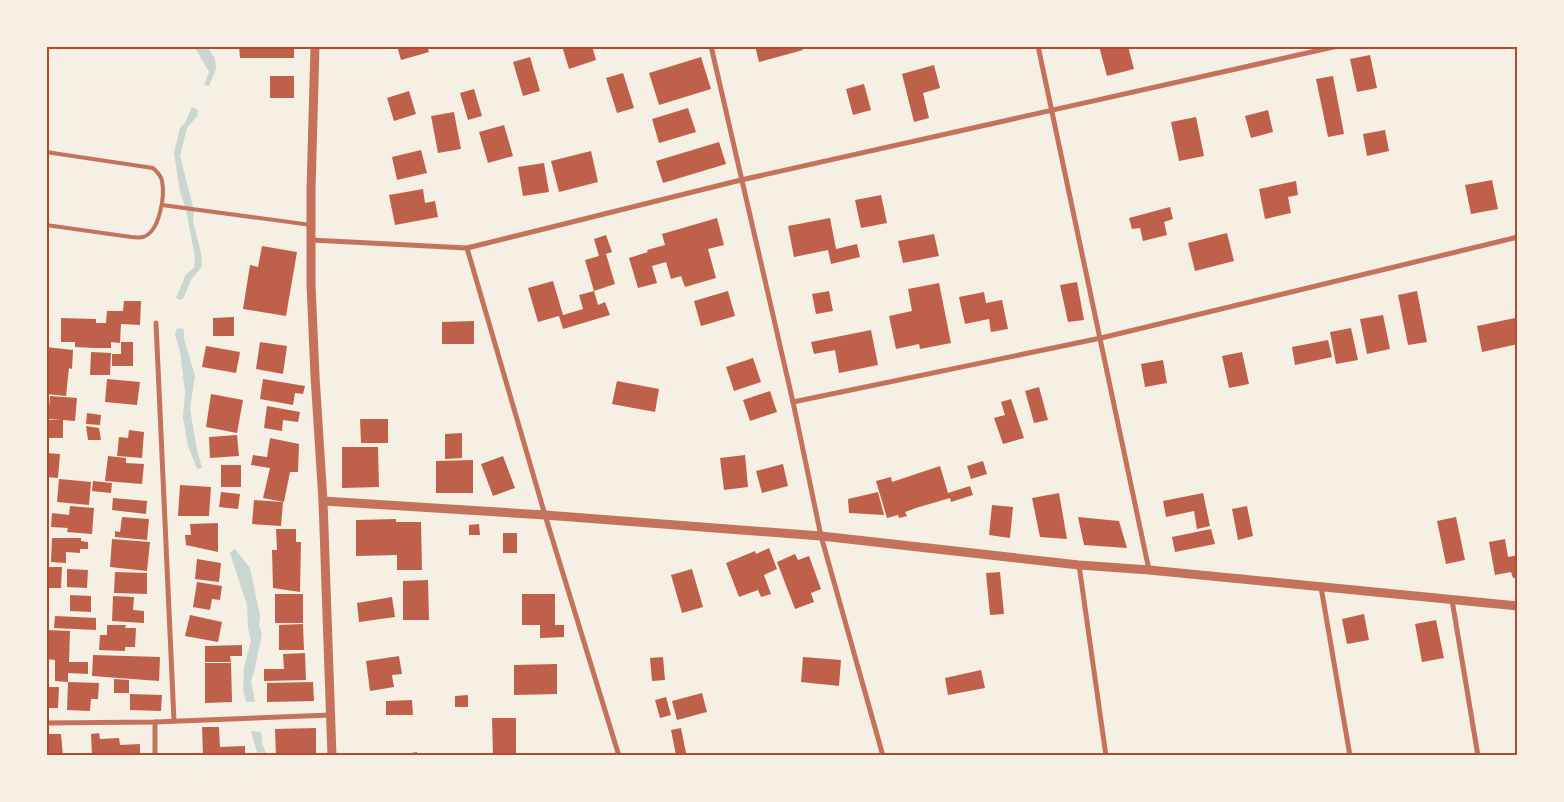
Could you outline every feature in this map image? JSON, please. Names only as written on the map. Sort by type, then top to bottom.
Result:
[{"type":"street","points":[[315,46],[311,284],[323,501],[332,756]]},
{"type":"street","points":[[711,46],[793,402],[821,536],[883,756]]},
{"type":"street","points":[[1038,46],[1150,570]]},
{"type":"street","points":[[311,240],[467,248],[741,180],[1338,46]]},
{"type":"street","points":[[793,402],[1101,338],[1518,236]]},
{"type":"street","points":[[467,248],[545,514],[619,756]]},
{"type":"street","points":[[156,323],[174,721]]},
{"type":"street","points":[[323,501],[545,514],[821,536],[1079,564],[1518,606]]},
{"type":"street","points":[[1079,564],[1106,756]]},
{"type":"street","points":[[1321,587],[1350,756]]},
{"type":"street","points":[[1452,600],[1478,756]]},
{"type":"street","points":[[46,723],[155,722],[331,715]]},
{"type":"street","points":[[155,722],[156,756]]},
{"type":"lane","points":[[46,152],[153,168],[162,179],[162,205],[155,228],[143,237],[46,225]]},
{"type":"lane","points":[[162,205],[311,225]]},
{"type":"shaded area","points":[[194,46],[207,46],[215,59],[216,69],[209,86],[204,85],[209,72]]},
{"type":"shaded area","points":[[192,107],[198,110],[197,116],[187,128],[180,156],[194,211],[193,221],[201,253],[202,266],[191,280],[181,300],[176,298],[186,274],[194,268],[195,257],[186,210],[180,191],[174,153],[180,128],[185,123]]},
{"type":"shaded area","points":[[177,328],[184,329],[184,339],[195,376],[190,409],[202,468],[197,469],[188,446],[183,417],[185,392],[180,351],[175,335]]},
{"type":"shaded area","points":[[235,549],[250,568],[260,616],[259,626],[262,634],[251,681],[255,702],[246,702],[243,690],[244,667],[251,641],[248,628],[247,605],[230,553]]},
{"type":"shaded area","points":[[251,731],[261,732],[262,743],[267,756],[258,756]]},
{"type":"building","points":[[239,46],[294,46],[294,58],[240,58]]},
{"type":"building","points":[[397,46],[427,46],[429,52],[401,60]]},
{"type":"building","points":[[562,46],[592,46],[596,60],[569,69]]},
{"type":"building","points":[[755,46],[802,46],[803,50],[759,62]]},
{"type":"building","points":[[1099,46],[1128,46],[1134,69],[1107,76]]},
{"type":"building","points":[[1370,55],[1377,88],[1357,92],[1350,59]]},
{"type":"building","points":[[530,57],[540,91],[523,96],[513,62]]},
{"type":"building","points":[[701,57],[711,89],[659,105],[649,73]]},
{"type":"building","points":[[934,65],[940,88],[923,93],[929,118],[914,122],[902,74]]},
{"type":"building","points":[[623,73],[634,108],[617,113],[606,78]]},
{"type":"building","points":[[270,76],[294,76],[294,98],[270,98]]},
{"type":"building","points":[[1333,76],[1344,134],[1328,137],[1316,79]]},
{"type":"building","points":[[864,84],[871,110],[853,115],[846,89]]},
{"type":"building","points":[[474,89],[482,116],[468,120],[460,93]]},
{"type":"building","points":[[409,91],[416,114],[394,121],[387,98]]},
{"type":"building","points":[[688,108],[696,132],[659,143],[652,119]]},
{"type":"building","points":[[1268,110],[1273,132],[1251,138],[1245,116]]},
{"type":"building","points":[[454,112],[461,149],[438,153],[431,116]]},
{"type":"building","points":[[1196,117],[1204,156],[1179,161],[1171,122]]},
{"type":"building","points":[[504,125],[513,156],[488,163],[479,132]]},
{"type":"building","points":[[1385,130],[1389,151],[1367,156],[1363,134]]},
{"type":"building","points":[[719,142],[726,164],[663,183],[656,161]]},
{"type":"building","points":[[421,150],[427,173],[397,180],[392,157]]},
{"type":"building","points":[[591,151],[598,182],[559,192],[551,161]]},
{"type":"building","points":[[544,163],[549,192],[523,196],[518,167]]},
{"type":"building","points":[[1492,180],[1498,209],[1471,214],[1465,185]]},
{"type":"building","points":[[1296,181],[1298,195],[1288,197],[1291,213],[1265,219],[1259,189]]},
{"type":"building","points":[[423,189],[425,203],[435,201],[438,217],[395,225],[389,195]]},
{"type":"building","points":[[881,195],[887,223],[861,228],[855,200]]},
{"type":"building","points":[[1170,207],[1173,219],[1164,222],[1167,235],[1143,241],[1140,228],[1132,229],[1129,218]]},
{"type":"building","points":[[717,218],[724,245],[708,249],[716,278],[685,287],[681,276],[671,279],[666,262],[652,266],[657,283],[638,288],[629,258],[665,245],[662,234]]},
{"type":"building","points":[[830,218],[836,249],[857,244],[860,257],[831,264],[828,250],[794,257],[788,226]]},
{"type":"building","points":[[1227,233],[1234,261],[1195,271],[1188,243]]},
{"type":"building","points":[[934,234],[939,256],[903,263],[898,241]]},
{"type":"building","points":[[606,235],[612,252],[606,254],[615,284],[594,291],[585,260],[599,256],[594,239]]},
{"type":"building","points":[[262,246],[297,252],[286,316],[243,309],[250,265],[258,267]]},
{"type":"building","points":[[553,281],[563,315],[583,309],[579,295],[594,291],[598,305],[605,302],[610,315],[563,329],[559,316],[538,322],[528,288]]},
{"type":"building","points":[[1077,282],[1084,320],[1068,322],[1060,285]]},
{"type":"building","points":[[939,283],[951,343],[920,349],[919,344],[896,349],[889,316],[912,311],[908,289]]},
{"type":"building","points":[[728,291],[735,316],[701,326],[694,301]]},
{"type":"building","points":[[829,291],[833,311],[816,314],[812,294]]},
{"type":"building","points":[[1417,291],[1427,342],[1408,345],[1398,295]]},
{"type":"building","points":[[984,292],[986,303],[1002,300],[1008,329],[991,332],[989,319],[965,324],[959,297]]},
{"type":"building","points":[[124,301],[141,301],[140,325],[121,324],[120,343],[111,342],[111,348],[95,348],[75,347],[75,342],[61,342],[61,318],[96,319],[96,323],[106,323],[107,311],[123,311]]},
{"type":"building","points":[[1383,315],[1390,349],[1367,354],[1360,319]]},
{"type":"building","points":[[234,317],[234,336],[213,336],[213,318]]},
{"type":"building","points":[[1515,318],[1518,344],[1482,352],[1477,326]]},
{"type":"building","points":[[474,321],[474,344],[442,344],[442,322]]},
{"type":"building","points":[[1351,328],[1358,360],[1336,364],[1330,332]]},
{"type":"building","points":[[871,330],[878,365],[839,373],[835,350],[814,354],[811,342]]},
{"type":"building","points":[[1328,340],[1332,357],[1295,365],[1292,347]]},
{"type":"building","points":[[121,342],[133,342],[133,366],[112,366],[112,354],[121,354]]},
{"type":"building","points":[[260,342],[287,346],[283,374],[256,369]]},
{"type":"building","points":[[206,346],[240,352],[236,373],[202,367]]},
{"type":"building","points":[[46,347],[73,350],[72,369],[69,368],[66,396],[46,394]]},
{"type":"building","points":[[91,352],[111,353],[110,375],[90,375]]},
{"type":"building","points":[[1242,352],[1249,384],[1229,388],[1222,356]]},
{"type":"building","points":[[753,358],[761,382],[734,391],[726,367]]},
{"type":"building","points":[[1163,360],[1167,383],[1145,387],[1141,364]]},
{"type":"building","points":[[107,379],[140,382],[137,405],[105,402]]},
{"type":"building","points":[[263,379],[305,386],[303,394],[295,393],[293,405],[260,399]]},
{"type":"building","points":[[617,381],[659,389],[655,412],[612,404]]},
{"type":"building","points":[[1039,387],[1048,420],[1034,423],[1025,391]]},
{"type":"building","points":[[770,391],[777,412],[750,421],[743,400]]},
{"type":"building","points":[[211,394],[243,400],[237,433],[206,427]]},
{"type":"building","points":[[50,396],[77,398],[75,421],[63,420],[63,438],[46,438],[46,420],[61,420],[48,419]]},
{"type":"building","points":[[1011,399],[1024,438],[1003,444],[994,418],[1005,415],[1001,402]]},
{"type":"building","points":[[267,406],[300,412],[298,422],[283,420],[282,431],[264,428]]},
{"type":"building","points":[[87,413],[101,415],[100,425],[86,424]]},
{"type":"building","points":[[360,419],[388,419],[388,443],[361,443]]},
{"type":"building","points":[[86,426],[99,428],[101,440],[88,440]]},
{"type":"building","points":[[129,430],[144,432],[142,458],[117,456],[119,437],[128,438]]},
{"type":"building","points":[[462,433],[462,458],[445,459],[445,434]]},
{"type":"building","points":[[237,435],[239,456],[210,458],[209,437]]},
{"type":"building","points":[[270,438],[299,444],[298,472],[290,472],[284,502],[263,498],[270,468],[251,465],[253,455],[267,457]]},
{"type":"building","points":[[342,447],[378,447],[379,487],[342,488]]},
{"type":"building","points":[[46,453],[60,454],[58,478],[46,477]]},
{"type":"building","points":[[745,455],[748,487],[724,490],[720,458]]},
{"type":"building","points":[[108,456],[126,458],[126,463],[144,464],[142,484],[105,481]]},
{"type":"building","points":[[503,456],[515,488],[493,496],[481,464]]},
{"type":"building","points":[[473,460],[473,493],[436,493],[436,461]]},
{"type":"building","points":[[983,461],[987,474],[971,479],[967,466]]},
{"type":"building","points":[[783,464],[788,486],[762,493],[756,471]]},
{"type":"building","points":[[221,465],[241,465],[241,487],[221,487]]},
{"type":"building","points":[[940,466],[948,493],[970,486],[973,495],[951,502],[950,498],[916,508],[905,512],[907,516],[899,518],[898,515],[887,518],[876,481],[891,477],[892,482]]},
{"type":"building","points":[[59,479],[91,482],[89,505],[57,502]]},
{"type":"building","points":[[93,481],[112,483],[111,493],[92,491]]},
{"type":"building","points":[[180,485],[211,487],[209,516],[178,516]]},
{"type":"building","points":[[221,492],[240,494],[238,509],[219,507]]},
{"type":"building","points":[[878,492],[884,515],[849,513],[848,499]]},
{"type":"building","points":[[1059,493],[1067,539],[1040,537],[1032,498]]},
{"type":"building","points":[[1203,493],[1210,526],[1197,529],[1194,511],[1166,517],[1163,501]]},
{"type":"building","points":[[113,498],[147,501],[146,514],[112,510]]},
{"type":"building","points":[[254,500],[283,502],[281,526],[252,524]]},
{"type":"building","points":[[992,505],[1013,507],[1010,538],[989,535]]},
{"type":"building","points":[[70,506],[94,508],[92,534],[67,532],[68,528],[51,527],[52,513],[69,515]]},
{"type":"building","points":[[1247,506],[1253,536],[1238,540],[1232,509]]},
{"type":"building","points":[[122,517],[149,519],[147,540],[115,537],[115,531],[120,532]]},
{"type":"building","points":[[1078,517],[1119,521],[1127,548],[1084,545]]},
{"type":"building","points":[[1456,517],[1465,560],[1446,564],[1437,521]]},
{"type":"building","points":[[396,519],[396,522],[421,522],[422,570],[397,570],[397,555],[356,556],[356,520]]},
{"type":"building","points":[[218,523],[218,552],[186,545],[185,535],[191,535],[190,524]]},
{"type":"building","points":[[479,524],[480,535],[469,535],[469,525]]},
{"type":"building","points":[[276,529],[296,529],[296,542],[301,542],[300,592],[273,588],[272,550],[277,550]]},
{"type":"building","points":[[1211,529],[1215,544],[1175,552],[1172,537]]},
{"type":"building","points":[[503,533],[517,533],[517,553],[503,553]]},
{"type":"building","points":[[52,538],[81,538],[81,541],[88,542],[88,549],[80,549],[80,553],[66,552],[66,563],[51,562]]},
{"type":"building","points":[[112,539],[150,542],[147,571],[110,567]]},
{"type":"building","points":[[1505,539],[1508,557],[1518,555],[1518,577],[1513,578],[1511,572],[1495,575],[1489,542]]},
{"type":"building","points":[[769,548],[777,569],[764,575],[771,594],[761,597],[758,590],[739,597],[726,563],[755,551],[756,554]]},
{"type":"building","points":[[795,554],[798,560],[809,556],[821,589],[811,593],[814,602],[795,609],[777,562]]},
{"type":"building","points":[[197,559],[221,563],[219,582],[195,579]]},
{"type":"building","points":[[46,567],[62,567],[61,588],[46,588]]},
{"type":"building","points":[[67,569],[88,570],[87,588],[67,587]]},
{"type":"building","points":[[692,569],[703,607],[682,613],[671,575]]},
{"type":"building","points":[[115,572],[147,573],[147,594],[114,593]]},
{"type":"building","points":[[1000,572],[1004,614],[990,615],[986,573]]},
{"type":"building","points":[[428,580],[429,620],[403,620],[403,581]]},
{"type":"building","points":[[197,582],[222,586],[220,600],[212,599],[210,610],[193,607]]},
{"type":"building","points":[[275,594],[303,594],[303,623],[275,623]]},
{"type":"building","points":[[522,594],[555,594],[555,625],[564,625],[564,637],[540,638],[540,625],[522,625]]},
{"type":"building","points":[[70,595],[91,596],[91,612],[70,611]]},
{"type":"building","points":[[113,596],[134,597],[133,610],[144,611],[144,623],[112,621]]},
{"type":"building","points":[[392,597],[395,617],[359,622],[357,603]]},
{"type":"building","points":[[1364,614],[1369,640],[1347,644],[1342,619]]},
{"type":"building","points":[[190,615],[222,622],[218,642],[185,636]]},
{"type":"building","points":[[55,616],[96,618],[96,630],[54,628]]},
{"type":"building","points":[[1436,620],[1444,658],[1422,662],[1415,624]]},
{"type":"building","points":[[303,624],[304,650],[279,650],[279,625]]},
{"type":"building","points":[[107,625],[126,625],[125,628],[136,628],[135,647],[125,647],[125,651],[99,650],[100,635],[107,635]]},
{"type":"building","points":[[47,630],[70,631],[69,662],[88,662],[88,674],[68,673],[68,682],[55,681],[55,660],[46,659]]},
{"type":"building","points":[[242,645],[242,656],[230,656],[231,662],[205,662],[205,646]]},
{"type":"building","points":[[305,653],[306,680],[264,681],[264,669],[284,669],[283,654]]},
{"type":"building","points":[[93,655],[160,657],[159,681],[92,676]]},
{"type":"building","points":[[399,656],[402,674],[392,675],[394,687],[370,691],[366,661]]},
{"type":"building","points":[[663,657],[665,680],[652,681],[650,658]]},
{"type":"building","points":[[803,657],[841,660],[839,686],[801,682]]},
{"type":"building","points":[[205,663],[231,663],[232,702],[205,703]]},
{"type":"building","points":[[557,664],[557,694],[514,695],[514,665]]},
{"type":"building","points":[[981,670],[985,688],[948,695],[945,678]]},
{"type":"building","points":[[46,673],[48,673],[48,687],[59,687],[58,708],[46,708]]},
{"type":"building","points":[[114,679],[129,680],[129,693],[114,693]]},
{"type":"building","points":[[68,682],[99,683],[98,699],[91,699],[90,711],[67,710]]},
{"type":"building","points":[[313,682],[314,701],[267,702],[267,683]]},
{"type":"building","points":[[702,693],[707,712],[677,720],[672,701]]},
{"type":"building","points":[[130,694],[162,695],[161,711],[130,710]]},
{"type":"building","points":[[468,695],[468,707],[455,707],[455,696]]},
{"type":"building","points":[[666,697],[671,715],[660,718],[655,700]]},
{"type":"building","points":[[412,700],[413,715],[386,715],[386,701]]},
{"type":"building","points":[[492,718],[516,718],[516,756],[493,756]]},
{"type":"building","points":[[202,727],[219,727],[220,747],[245,746],[245,756],[203,756]]},
{"type":"building","points":[[316,728],[316,756],[276,756],[275,729]]},
{"type":"building","points":[[681,728],[686,753],[676,755],[671,730]]},
{"type":"building","points":[[99,733],[100,739],[119,738],[120,745],[140,744],[140,756],[92,756],[91,734]]},
{"type":"building","points":[[46,734],[61,734],[63,756],[46,756]]},
{"type":"building","points":[[417,752],[417,756],[399,756],[399,755]]}]
